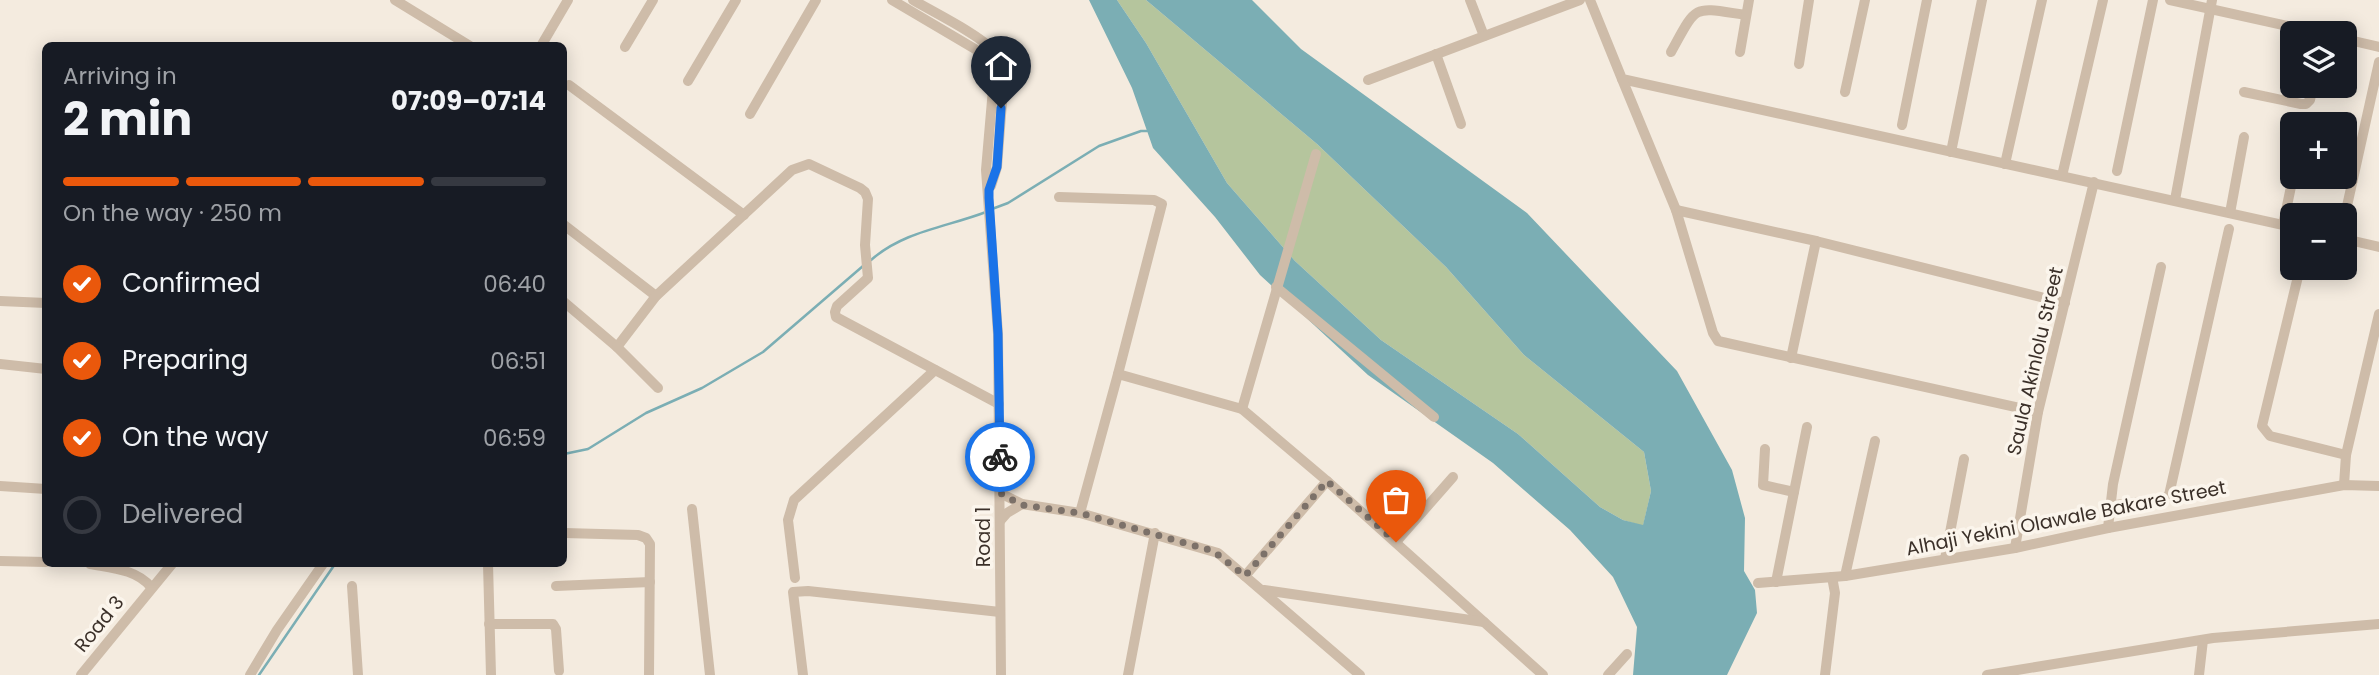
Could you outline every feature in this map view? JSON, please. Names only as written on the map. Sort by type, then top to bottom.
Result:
[{"type":"street","points":[[395,0],[463,42]]},
{"type":"street","points":[[543,42],[568,0]]},
{"type":"street","points":[[625,47],[653,0]]},
{"type":"street","points":[[688,81],[736,0]]},
{"type":"street","points":[[750,114],[816,0]]},
{"type":"street","points":[[892,0],[986,58],[993,89],[992,168]]},
{"type":"street","points":[[914,0],[995,51],[1002,64],[1004,76],[992,168]]},
{"type":"street","points":[[1470,0],[1484,36]]},
{"type":"street","points":[[1368,80],[1580,0]]},
{"type":"street","points":[[1590,0],[1676,210],[1715,337],[1727,344],[2038,412]]},
{"type":"street","points":[[1740,52],[1749,0]]},
{"type":"street","points":[[1798,64],[1809,0]]},
{"type":"street","points":[[1845,92],[1865,0]]},
{"type":"street","points":[[1902,125],[1927,0]]},
{"type":"street","points":[[1951,152],[1982,0]]},
{"type":"street","points":[[2005,164],[2042,0]]},
{"type":"street","points":[[2062,176],[2103,0]]},
{"type":"street","points":[[2117,171],[2153,0]]},
{"type":"street","points":[[2170,0],[2211,4],[2280,23]]},
{"type":"street","points":[[2175,200],[2211,4]]},
{"type":"street","points":[[1671,52],[1690,17],[1697,11],[1706,9],[1746,16]]},
{"type":"street","points":[[2357,42],[2379,47]]},
{"type":"street","points":[[1436,54],[1461,124]]},
{"type":"street","points":[[2348,203],[2379,62]]},
{"type":"street","points":[[1622,79],[2280,224]]},
{"type":"street","points":[[569,85],[744,215]]},
{"type":"street","points":[[2244,92],[2301,104],[2306,104],[2310,98]]},
{"type":"street","points":[[2230,213],[2244,138]]},
{"type":"street","points":[[1242,409],[1316,154]]},
{"type":"street","points":[[617,347],[656,296],[792,170],[800,165],[816,166],[865,192],[868,199],[865,255],[868,275],[866,282],[837,306],[836,317],[999,404]]},
{"type":"street","name":"Road 1","points":[[992,168],[989,194],[998,322],[1000,675]]},
{"type":"street","name":"Saula Akinlolu Street","points":[[2015,548],[2038,412],[2094,182]]},
{"type":"street","points":[[1059,197],[1154,200],[1162,204],[1080,513]]},
{"type":"street","points":[[1676,210],[1816,241],[2065,303]]},
{"type":"street","points":[[567,227],[656,296]]},
{"type":"street","points":[[2109,506],[2165,498],[2171,489],[2229,229]]},
{"type":"street","points":[[1791,358],[1816,241]]},
{"type":"street","points":[[2357,242],[2379,247]]},
{"type":"street","points":[[2108,528],[2109,506],[2161,267]]},
{"type":"street","points":[[2297,280],[2262,426],[2270,436],[2346,455]]},
{"type":"street","points":[[1276,287],[1434,417]]},
{"type":"street","points":[[0,301],[42,303]]},
{"type":"street","points":[[567,305],[617,347],[659,388]]},
{"type":"street","points":[[2344,485],[2346,455],[2379,314]]},
{"type":"street","points":[[0,365],[42,369]]},
{"type":"street","points":[[795,578],[788,520],[794,500],[935,370]]},
{"type":"street","points":[[1118,373],[1242,409],[1327,481],[1543,675]]},
{"type":"street","points":[[1776,582],[1807,427]]},
{"type":"street","points":[[1845,576],[1875,441]]},
{"type":"street","points":[[1765,449],[1763,485],[1794,492]]},
{"type":"street","points":[[1945,559],[1964,459]]},
{"type":"street","points":[[1396,542],[1453,477]]},
{"type":"street","points":[[1245,576],[1327,481]]},
{"type":"street","name":"Alhaji Yekini Olawale Bakare Street","points":[[1758,583],[1845,576],[2015,548],[2108,528],[2344,485],[2379,486]]},
{"type":"street","points":[[0,486],[42,489]]},
{"type":"street","points":[[1000,493],[1022,505],[1080,513],[1213,551],[1360,675]]},
{"type":"street","points":[[1000,521],[1007,513],[1022,505]]},
{"type":"street","points":[[692,509],[710,675]]},
{"type":"street","points":[[567,533],[638,535],[646,538],[650,544],[649,675]]},
{"type":"street","points":[[1128,675],[1155,533]]},
{"type":"street","points":[[0,561],[42,562]]},
{"type":"street","points":[[106,567],[128,571],[145,580],[151,587]]},
{"type":"street","name":"Road 3","points":[[81,675],[170,567]]},
{"type":"street","points":[[250,675],[277,630],[321,567]]},
{"type":"street","points":[[488,567],[491,675]]},
{"type":"street","points":[[1825,675],[1835,593],[1832,577]]},
{"type":"street","points":[[556,586],[650,582]]},
{"type":"street","points":[[352,586],[358,675]]},
{"type":"street","points":[[1262,590],[1485,622]]},
{"type":"street","points":[[803,675],[793,592],[808,591],[1000,612]]},
{"type":"street","points":[[489,624],[553,624],[556,629],[559,671]]},
{"type":"street","points":[[1987,675],[2203,640],[2379,624]]},
{"type":"street","points":[[2199,675],[2203,640]]},
{"type":"street","points":[[1608,675],[1627,654]]},
{"type":"green space","points":[[1117,0],[1146,0],[1317,144],[1446,267],[1524,355],[1644,452],[1651,491],[1643,526],[1623,520],[1600,507],[1518,434],[1381,340],[1295,261],[1227,183],[1146,43]]},
{"type":"water","points":[[1089,0],[1117,0],[1146,43],[1227,183],[1295,261],[1381,340],[1518,434],[1600,507],[1623,520],[1643,525],[1651,491],[1644,452],[1524,355],[1446,267],[1317,144],[1146,0],[1252,0],[1301,49],[1527,213],[1677,371],[1732,470],[1745,518],[1744,571],[1755,590],[1757,613],[1727,675],[1633,675],[1637,627],[1613,577],[1570,530],[1493,463],[1368,375],[1260,275],[1215,217],[1153,148],[1132,88]]},
{"type":"waterway","points":[[992,209],[1008,203],[1099,146],[1147,131]]},
{"type":"waterway","points":[[871,260],[897,242],[986,212]]},
{"type":"waterway","points":[[567,453],[588,449],[646,413],[702,388],[763,352],[863,266]]},
{"type":"waterway","points":[[259,675],[333,567]]},
{"type":"way so far","points":[[1000,457],[1000,493],[1022,505],[1080,513],[1213,551],[1245,576],[1327,481],[1396,542]]},
{"type":"route","points":[[1000,457],[998,334],[989,190],[997,167],[1001,108]]}]
